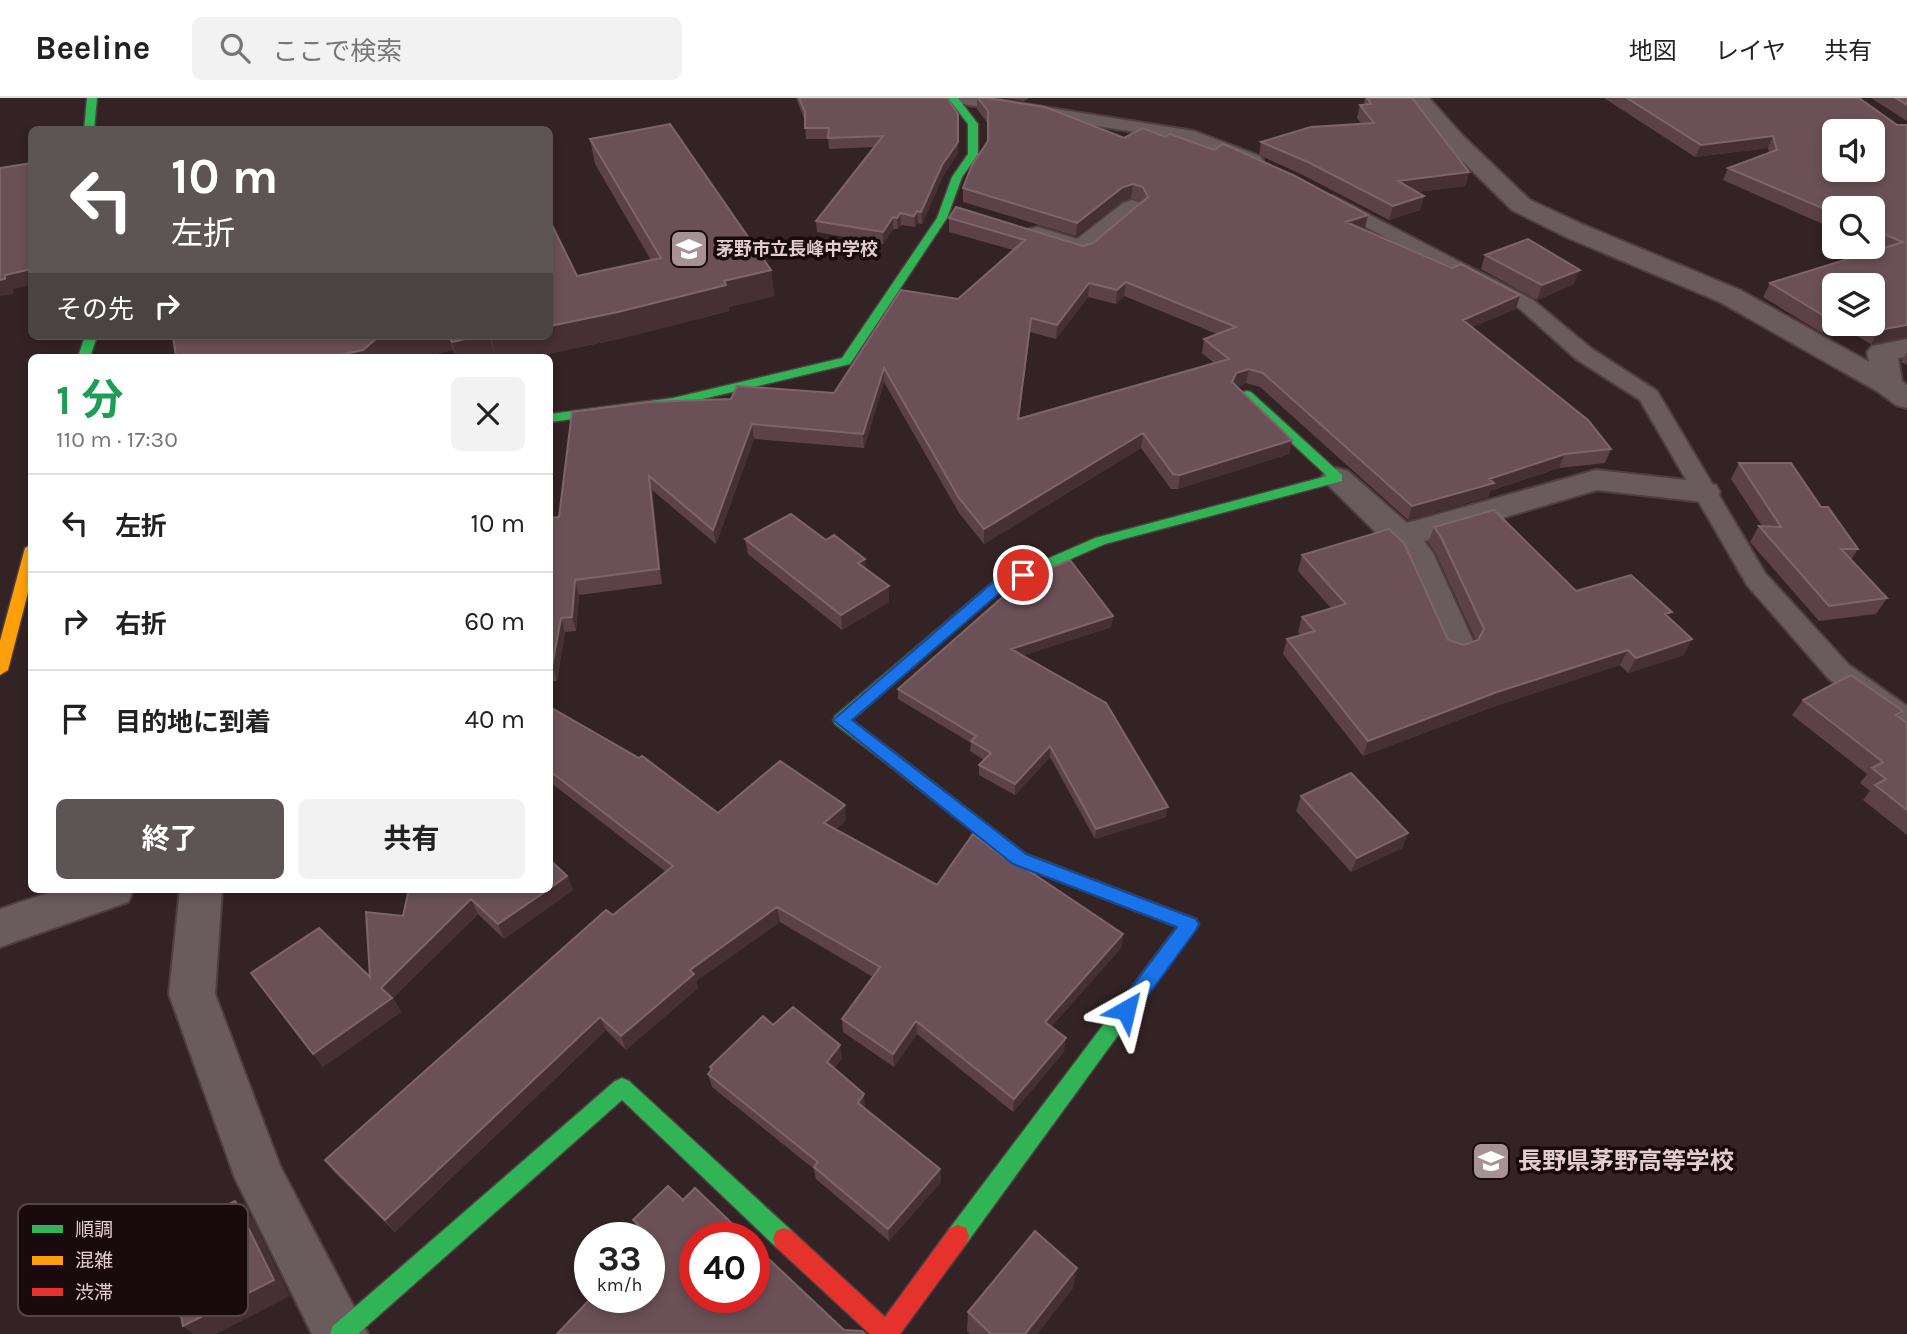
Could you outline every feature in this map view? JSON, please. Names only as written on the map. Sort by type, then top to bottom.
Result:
[{"type":"street","points":[[89,126],[92,98]]},
{"type":"street","points":[[553,418],[673,402],[846,362],[942,218],[958,211],[957,177],[973,154],[973,124],[954,98]]},
{"type":"street","points":[[1417,98],[1456,142],[1521,205],[1575,231],[1730,296],[1897,392]]},
{"type":"street","points":[[1020,230],[1081,248],[1132,208]]},
{"type":"street","points":[[1897,392],[1882,352],[1907,348]]},
{"type":"street","points":[[1247,396],[1401,536],[1416,553],[1457,645]]},
{"type":"street","points":[[201,893],[192,994],[260,1178],[341,1334],[622,1087],[886,1334],[1190,924],[1020,859],[841,720],[998,586],[1100,541],[1337,478]]},
{"type":"street","points":[[1401,536],[1596,480],[1704,492]]},
{"type":"street","points":[[0,670],[28,563]]},
{"type":"street","points":[[0,928],[101,893]]},
{"type":"lane","points":[[954,98],[1194,136],[1277,172]]},
{"type":"lane","points":[[1321,195],[1526,304],[1584,354],[1649,396],[1756,579],[1839,671],[1907,720]]},
{"type":"building","points":[[799,98],[947,98],[958,114],[958,142],[942,165],[921,212],[917,211],[914,216],[900,213],[897,218],[893,217],[883,232],[816,221],[883,136],[828,138],[829,128],[805,128],[805,112]]},
{"type":"building","points":[[978,98],[1045,107],[1124,138],[1143,128],[1165,137],[1170,134],[1214,150],[1223,144],[1293,175],[1368,215],[1346,222],[1452,268],[1461,264],[1520,295],[1463,320],[1588,420],[1611,449],[1565,454],[1489,479],[1494,483],[1412,506],[1263,373],[1249,369],[1236,373],[1232,382],[1292,440],[1180,475],[1173,474],[1143,433],[984,529],[959,498],[884,368],[863,434],[752,424],[713,530],[649,476],[659,569],[575,580],[572,617],[561,618],[553,661],[553,518],[559,517],[572,412],[649,402],[731,399],[737,386],[834,393],[901,290],[958,299],[1025,240],[949,218],[956,207],[1083,246],[1093,243],[1148,197],[1143,187],[1133,184],[1123,187],[1077,223],[963,188],[972,165],[988,141],[988,111]],"holes":[[[1126,282],[1236,327],[1204,339],[1229,359],[1018,419],[1031,318],[1057,325],[1089,283],[1117,290]]]},
{"type":"building","points":[[1367,98],[1412,98],[1469,172],[1398,181],[1424,196],[1393,206],[1308,162],[1261,142],[1311,127],[1374,123],[1360,105],[1371,104]]},
{"type":"building","points":[[1627,98],[1859,98],[1897,125],[1907,125],[1907,325],[1885,329],[1885,273],[1822,273],[1822,315],[1770,283],[1848,259],[1885,259],[1885,248],[1903,242],[1885,234],[1885,196],[1822,196],[1822,208],[1728,168],[1777,150],[1773,136],[1701,145]]},
{"type":"building","points":[[1896,98],[1907,98],[1907,105]]},
{"type":"building","points":[[670,124],[771,270],[724,281],[726,285],[553,325],[553,227],[577,276],[661,258],[590,139]]},
{"type":"building","points":[[28,164],[28,270],[5,275],[5,279],[0,280],[0,168]]},
{"type":"building","points":[[1528,239],[1580,270],[1542,285],[1485,255]]},
{"type":"building","points":[[174,340],[375,340],[363,350],[344,354],[176,354]]},
{"type":"building","points":[[1739,463],[1791,463],[1821,507],[1828,507],[1858,549],[1841,549],[1887,598],[1829,606],[1759,526],[1781,527]]},
{"type":"building","points":[[1494,510],[1576,591],[1631,575],[1672,612],[1665,614],[1692,639],[1636,658],[1628,650],[1497,692],[1368,741],[1287,639],[1315,631],[1302,617],[1346,604],[1302,555],[1389,529],[1404,543],[1448,640],[1464,645],[1478,640],[1484,629],[1434,527]]},
{"type":"building","points":[[791,514],[826,540],[834,535],[865,559],[858,563],[889,586],[841,615],[745,539]]},
{"type":"building","points":[[1070,560],[1113,616],[1011,649],[1106,703],[1168,807],[1096,829],[1050,746],[1015,784],[979,765],[991,753],[971,741],[976,736],[898,689],[1021,581]]},
{"type":"building","points":[[1851,675],[1903,711],[1896,715],[1907,723],[1907,810],[1875,785],[1886,779],[1872,768],[1883,762],[1803,700]]},
{"type":"building","points":[[553,709],[639,758],[642,756],[718,813],[780,761],[845,805],[824,823],[937,885],[973,834],[1004,858],[1020,865],[1123,934],[1045,1022],[1066,1038],[1014,1099],[916,1021],[893,1054],[842,1019],[880,967],[777,907],[690,970],[694,974],[621,1036],[600,1017],[385,1220],[325,1160],[606,910],[613,915],[673,866],[553,773]]},
{"type":"building","points":[[1351,773],[1408,833],[1357,858],[1301,796]]},
{"type":"building","points":[[553,863],[567,876],[553,886]]},
{"type":"building","points":[[408,893],[543,893],[498,924],[471,899],[381,988],[392,998],[313,1054],[251,973],[319,928],[370,977],[366,912],[403,916]]},
{"type":"building","points":[[793,1007],[840,1045],[827,1062],[864,1094],[858,1103],[940,1169],[888,1229],[814,1167],[818,1162],[708,1074],[712,1069],[710,1067],[763,1016],[773,1025]]},
{"type":"building","points":[[668,1186],[683,1200],[695,1188],[731,1222],[679,1222],[679,1313],[770,1313],[770,1260],[844,1330],[862,1331],[865,1334],[557,1334],[577,1313],[665,1313],[665,1222],[633,1220]]},
{"type":"building","points":[[248,1227],[274,1280],[248,1293]]},
{"type":"building","points":[[1035,1231],[1077,1268],[1025,1334],[991,1334],[968,1312]]},
{"type":"building","points":[[181,1316],[203,1316],[183,1326]]},
{"type":"traffic: fast","points":[[89,126],[92,98]]},
{"type":"traffic: fast","points":[[553,418],[673,402],[846,361],[942,218],[957,177],[973,154],[973,124],[953,98]]},
{"type":"traffic: fast","points":[[85,354],[90,340]]},
{"type":"traffic: fast","points":[[888,756],[841,720],[997,586],[1100,541],[1337,478],[1247,395]]},
{"type":"traffic: fast","points":[[958,1236],[1190,924],[1044,868]]},
{"type":"traffic: fast","points":[[341,1334],[622,1087],[784,1239]]},
{"type":"traffic: slow","points":[[0,670],[28,563]]},
{"type":"traffic: jam","points":[[888,756],[1020,859],[1044,868]]},
{"type":"traffic: jam","points":[[784,1239],[886,1334],[958,1236]]},
{"type":"place","name":"茅野市立長峰中学校","points":[[689,249]]},
{"type":"place","name":"長野県茅野高等学校","points":[[1491,1161]]},
{"type":"route","points":[[1023,575],[998,586],[841,720],[1020,859],[1190,924],[1126,1010]]}]
